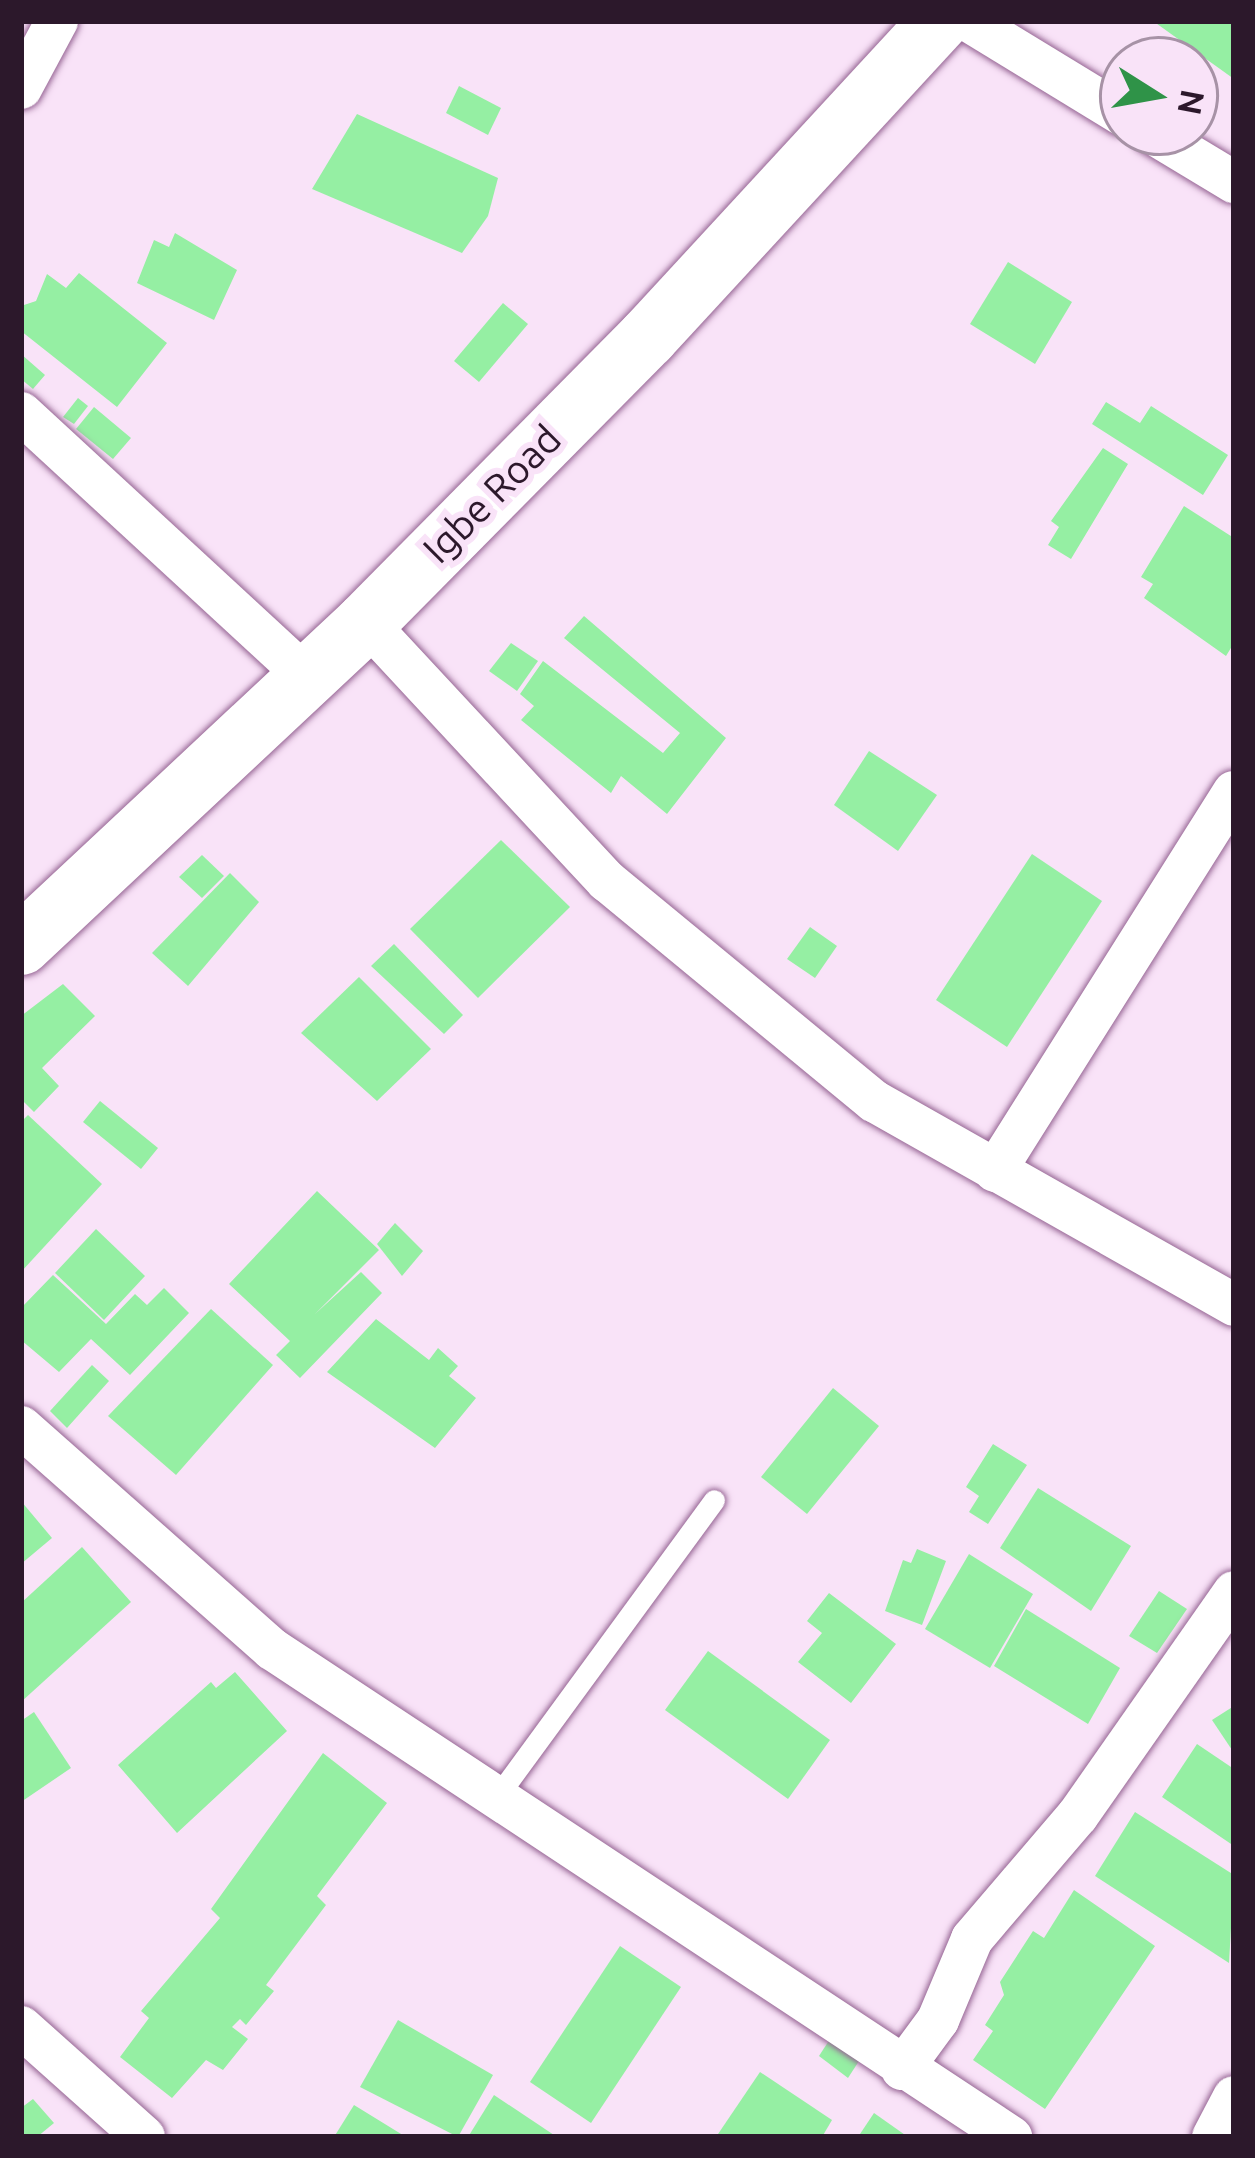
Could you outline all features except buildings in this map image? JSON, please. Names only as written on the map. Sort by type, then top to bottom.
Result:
[{"type":"street","points":[[21,88],[57,21]]},
{"type":"street","name":"Igbe Road","points":[[21,944],[365,622],[648,337],[940,21]]},
{"type":"street","points":[[969,21],[1099,100]]},
{"type":"street","points":[[1191,156],[1234,182]]},
{"type":"street","points":[[21,413],[308,678]]},
{"type":"street","points":[[365,622],[607,881],[874,1101],[1234,1305]]},
{"type":"street","points":[[995,1171],[1234,792]]},
{"type":"street","points":[[21,1427],[272,1648],[902,2069],[1012,2137]]},
{"type":"street","points":[[902,2069],[938,2020],[972,1939],[1078,1815],[1234,1592]]},
{"type":"street","points":[[21,2026],[144,2137]]},
{"type":"street","points":[[1213,2137],[1234,2097]]},
{"type":"lane","points":[[496,1798],[714,1500]]}]
